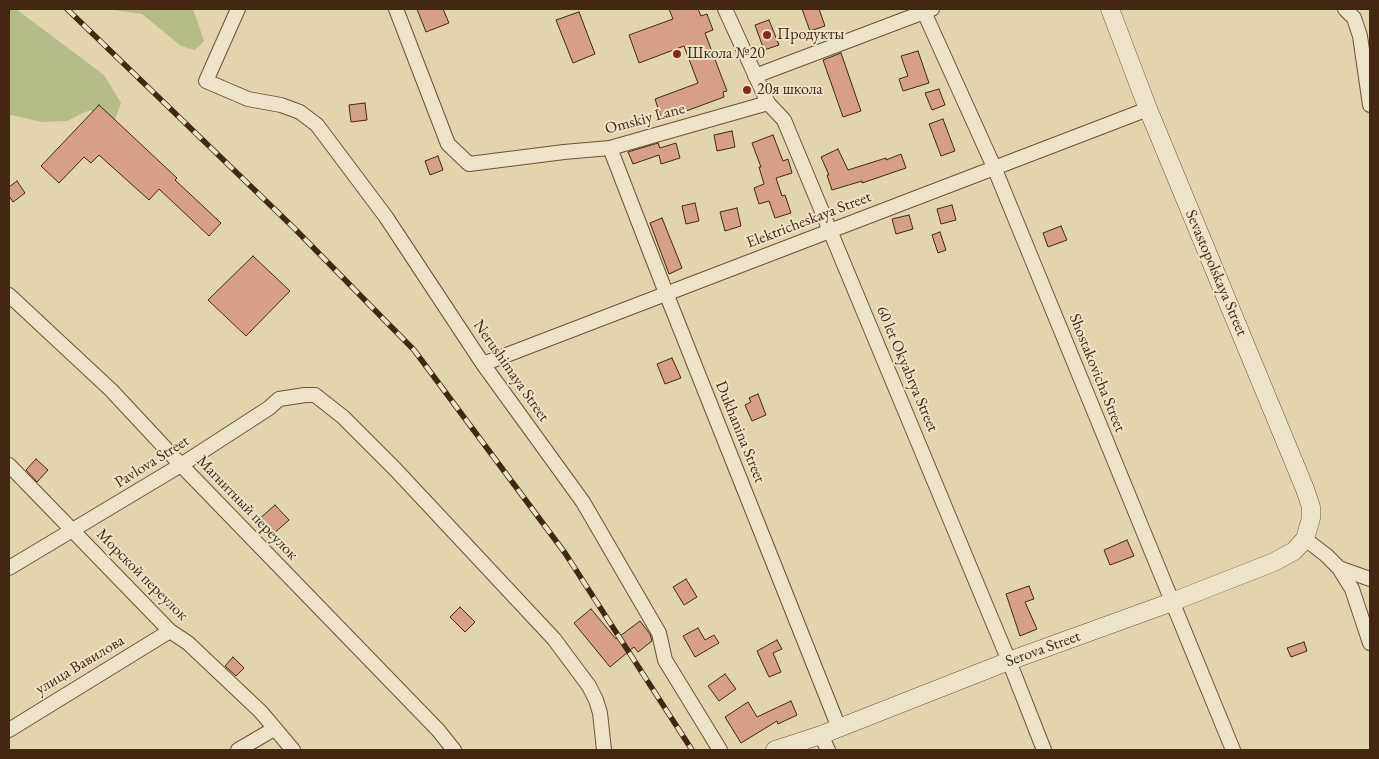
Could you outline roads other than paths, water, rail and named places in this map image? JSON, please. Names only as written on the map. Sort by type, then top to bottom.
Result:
[{"type":"street","name":"Nerushimaya Street","points":[[238,9],[206,81],[248,99],[281,105],[300,112],[317,125],[386,217],[483,364],[583,502],[659,633],[665,660],[720,750]]},
{"type":"street","name":"Omskiy Lane","points":[[396,9],[448,144],[469,164],[610,148],[768,103]]},
{"type":"street","name":"60 let Okyabrya Street","points":[[725,9],[768,103],[784,120],[1044,750]]},
{"type":"street","name":"Sevastopolskaya Street","points":[[1110,9],[1148,109],[1306,489],[1311,507],[1311,518],[1305,539]]},
{"type":"street","points":[[1345,9],[1354,18],[1360,36],[1370,105]]},
{"type":"street","points":[[755,76],[928,10]]},
{"type":"street","name":"Shostakovicha Street","points":[[928,10],[1233,750]]},
{"type":"street","name":"Elektricheskaya Street","points":[[483,364],[1148,109]]},
{"type":"street","name":"Dukhanina Street","points":[[610,148],[666,294],[839,728]]},
{"type":"street","name":"Магнитный переулок","points":[[9,295],[110,390],[438,730],[454,750]]},
{"type":"street","name":"Pavlova Street","points":[[9,568],[181,465],[269,408],[279,399],[315,395],[343,417],[395,469],[554,639],[596,700],[600,713],[604,750]]},
{"type":"street","name":"Морской переулок","points":[[9,465],[170,631],[188,643],[261,712],[293,750]]},
{"type":"street","points":[[1305,539],[1339,568],[1352,589],[1370,644]]},
{"type":"street","name":"Serova Street","points":[[775,750],[824,743],[839,728],[1274,562],[1294,551],[1305,539]]},
{"type":"street","points":[[1339,568],[1370,579]]},
{"type":"street","name":"улица Вавилова","points":[[9,730],[170,631]]},
{"type":"street","points":[[238,750],[274,728]]},
{"type":"railway","points":[[67,9],[294,228],[414,350],[565,553],[692,750]]},
{"type":"place","name":"Продукты","points":[[767,35]]},
{"type":"place","name":"Школа №20","points":[[677,54]]},
{"type":"place","name":"20я школа","points":[[747,90]]}]
